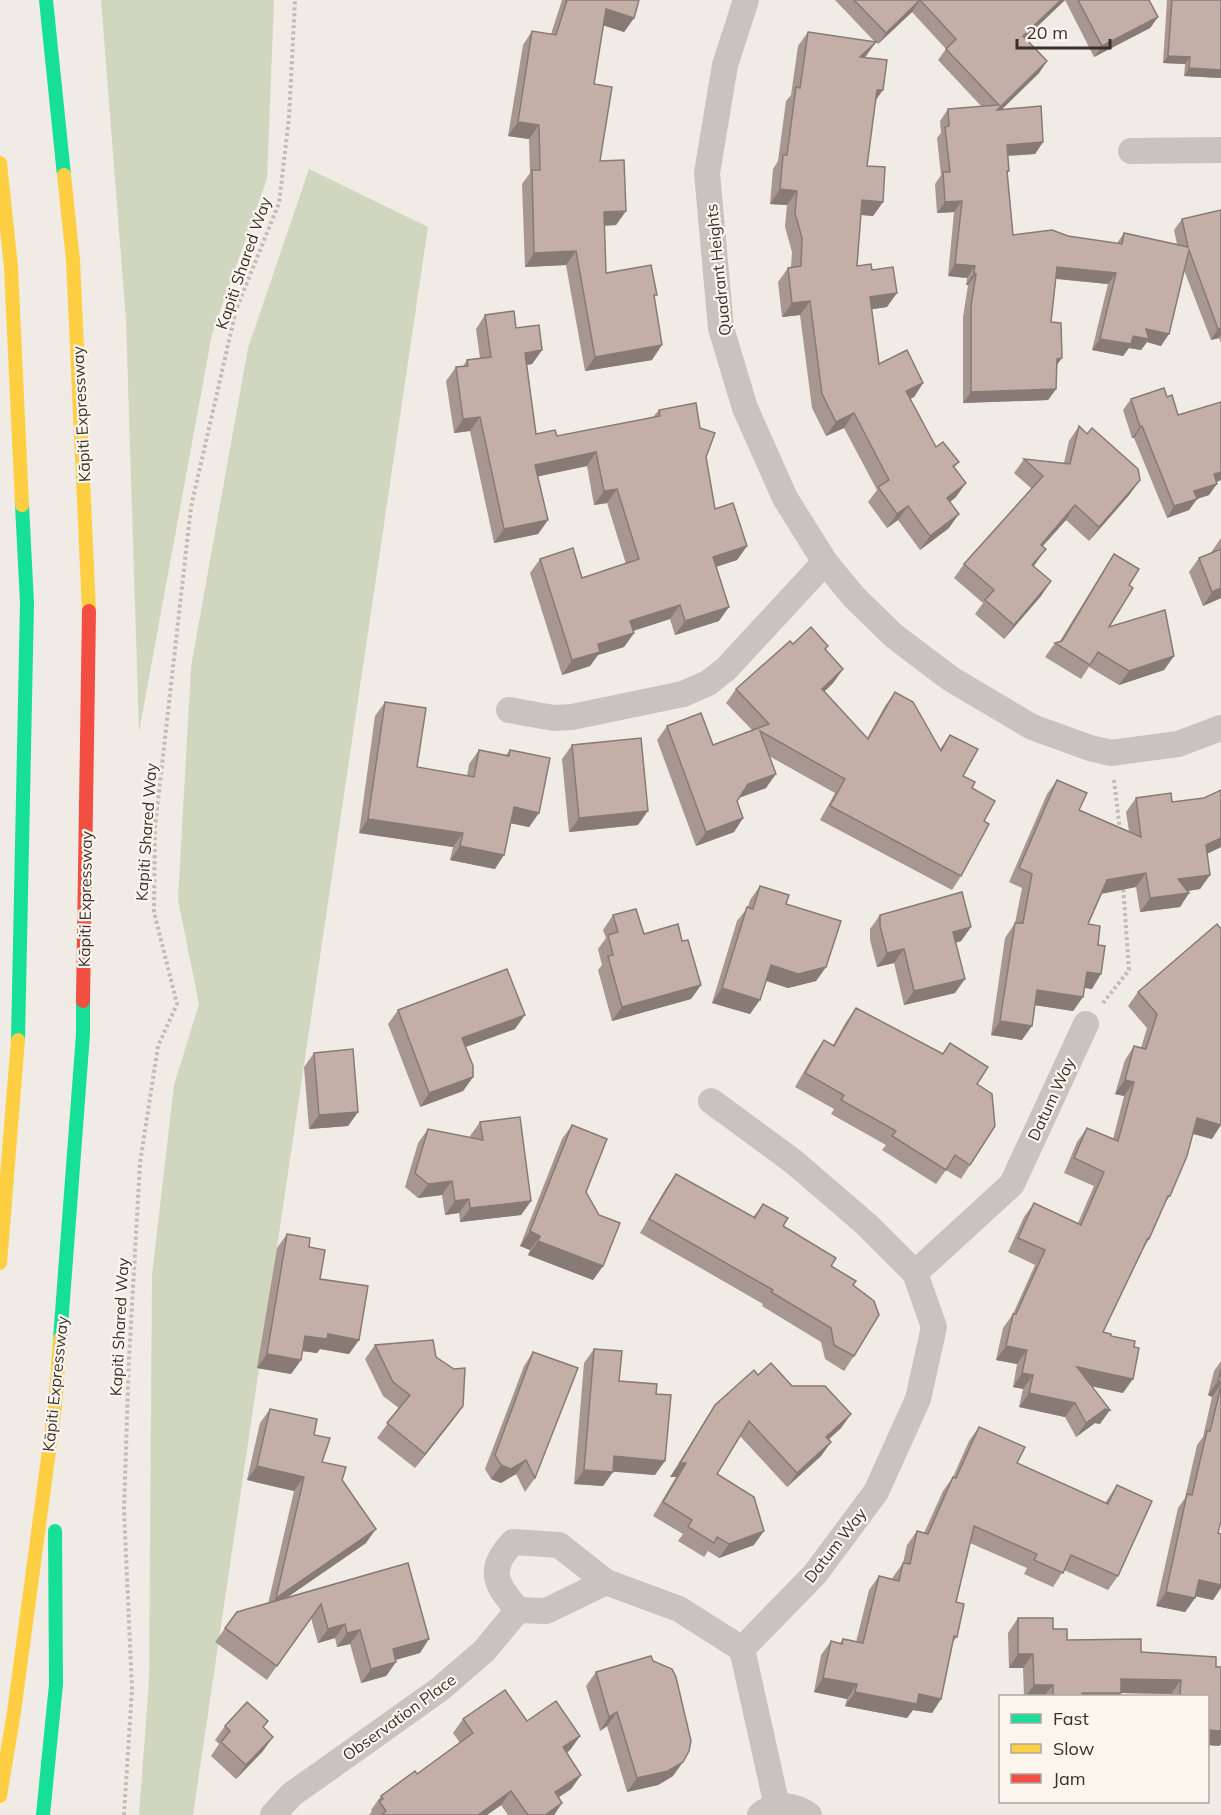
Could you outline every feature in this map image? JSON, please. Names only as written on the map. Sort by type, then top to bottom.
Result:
[{"type":"highway","name":"Kāpiti Expressway","points":[[0,1796],[14,1712],[55,1406],[83,1034],[89,589],[73,260],[46,0]]},
{"type":"highway","points":[[0,163],[11,267],[27,603],[18,1040],[0,1263]]},
{"type":"highway","points":[[43,1815],[56,1684],[55,1406]]},
{"type":"street","name":"Quadrant Heights","points":[[746,0],[725,65],[707,172],[721,328],[745,408],[785,498],[825,562],[854,597],[894,636],[951,680],[1032,727],[1090,748],[1111,753],[1178,744],[1221,728]]},
{"type":"street","points":[[1131,151],[1221,150]]},
{"type":"street","points":[[508,710],[554,718],[572,717],[683,694],[708,683],[726,669],[825,562]]},
{"type":"street","name":"Datum Way","points":[[915,1273],[1012,1184],[1086,1024]]},
{"type":"street","name":"Datum Way","points":[[711,1101],[794,1162],[866,1224],[915,1273],[934,1327],[918,1399],[876,1492],[815,1574],[742,1649]]},
{"type":"street","points":[[606,1582],[546,1611],[518,1610],[499,1589],[496,1574],[501,1554],[513,1542],[558,1545],[606,1582],[678,1609],[742,1649],[768,1811],[788,1805],[799,1808],[809,1815]]},
{"type":"street","name":"Observation Place","points":[[273,1815],[291,1795],[440,1689],[484,1651],[518,1610]]},
{"type":"path","name":"Kapiti Shared Way","points":[[124,1815],[132,1689],[124,1510],[129,1359],[140,1163],[158,1046],[177,1004],[153,912],[155,827],[191,507],[236,310],[279,202],[289,118],[295,0]]},
{"type":"path","points":[[1111,753],[1120,832]]},
{"type":"path","points":[[1086,1024],[1129,970],[1123,878]]},
{"type":"green space","points":[[101,0],[274,0],[267,179],[212,334],[139,732],[126,320]]},
{"type":"green space","points":[[309,169],[428,227],[193,1815],[139,1815],[149,1681],[152,1275],[174,1085],[199,1004],[178,900],[191,667],[248,348]]},
{"type":"building","points":[[567,0],[639,0],[634,18],[606,9],[594,84],[612,87],[600,161],[624,160],[626,211],[604,212],[606,273],[651,265],[657,295],[654,295],[662,345],[595,357],[576,251],[534,253],[532,170],[540,170],[539,125],[518,122],[532,31],[556,35]]},
{"type":"building","points":[[854,0],[920,0],[886,33]]},
{"type":"building","points":[[920,0],[1061,0],[1023,36],[1047,61],[997,110],[1041,106],[1043,142],[1007,145],[1013,235],[1052,230],[1068,236],[1122,244],[1124,233],[1188,247],[1182,219],[1221,210],[1221,328],[1218,329],[1189,250],[1169,334],[1146,329],[1149,339],[1133,336],[1131,344],[1100,339],[1116,273],[1057,267],[1051,322],[1061,323],[1062,358],[1057,359],[1056,389],[971,392],[971,306],[976,274],[974,273],[975,266],[955,264],[962,201],[945,202],[943,172],[950,172],[945,127],[949,126],[948,109],[999,105],[946,49],[956,39]]},
{"type":"building","points":[[1078,0],[1149,0],[1158,17],[1102,46]]},
{"type":"building","points":[[1172,0],[1221,0],[1221,70],[1189,68],[1190,57],[1168,56]]},
{"type":"building","points":[[808,32],[876,42],[860,57],[887,60],[883,90],[877,90],[867,166],[885,167],[883,202],[862,200],[857,266],[871,264],[872,270],[893,267],[897,293],[870,297],[879,364],[907,350],[923,383],[906,391],[936,447],[943,442],[959,462],[953,466],[966,483],[947,498],[959,514],[930,536],[908,506],[897,514],[878,487],[889,480],[854,413],[836,422],[822,394],[810,301],[792,303],[788,268],[801,266],[802,238],[795,213],[797,191],[780,189],[783,155],[787,155],[796,87],[800,88]]},
{"type":"building","points":[[514,311],[516,328],[539,325],[542,350],[525,353],[536,434],[555,430],[557,436],[660,416],[659,410],[696,403],[700,428],[715,433],[706,457],[715,509],[733,503],[747,546],[713,557],[729,607],[685,621],[680,605],[630,621],[634,633],[598,644],[600,652],[572,660],[540,559],[573,548],[582,578],[639,559],[617,489],[604,491],[596,452],[535,465],[548,520],[504,529],[480,417],[463,419],[456,367],[468,366],[467,360],[491,357],[485,315]]},
{"type":"building","points":[[1164,388],[1167,397],[1172,395],[1178,415],[1221,402],[1221,472],[1214,474],[1217,484],[1194,491],[1197,499],[1174,506],[1142,426],[1140,427],[1131,399]]},
{"type":"building","points":[[1079,426],[1087,434],[1092,428],[1138,469],[1140,480],[1099,527],[1075,505],[1041,545],[1046,549],[1032,565],[1051,581],[1014,625],[985,600],[994,590],[964,564],[1043,476],[1024,459],[1070,464]]},
{"type":"building","points":[[1221,549],[1221,588],[1212,592],[1199,558]]},
{"type":"building","points":[[1114,554],[1139,569],[1129,585],[1133,588],[1109,627],[1165,610],[1174,656],[1129,671],[1098,652],[1090,665],[1055,643],[1062,641]]},
{"type":"building","points":[[811,627],[828,646],[825,649],[843,669],[822,689],[868,739],[895,692],[913,702],[941,751],[950,735],[978,749],[963,776],[975,782],[972,788],[995,801],[984,821],[989,824],[961,876],[830,806],[845,779],[760,731],[776,774],[748,784],[737,801],[743,818],[706,832],[667,726],[701,713],[713,745],[769,724],[736,689],[790,641],[793,644]]},
{"type":"building","points":[[385,702],[426,708],[417,767],[474,777],[479,750],[509,756],[510,750],[550,758],[539,813],[514,807],[504,855],[460,846],[463,833],[368,819]]},
{"type":"building","points":[[641,738],[648,811],[579,818],[572,745]]},
{"type":"building","points":[[1057,780],[1087,793],[1079,810],[1141,837],[1136,798],[1171,793],[1172,802],[1204,798],[1221,790],[1221,838],[1206,845],[1210,875],[1178,879],[1189,893],[1150,898],[1146,873],[1107,880],[1088,924],[1100,926],[1098,945],[1105,946],[1101,974],[1087,972],[1083,997],[1037,990],[1032,1026],[1000,1021],[1015,923],[1023,923],[1032,874],[1019,868]]},
{"type":"building","points":[[760,886],[789,895],[786,904],[841,921],[826,967],[798,974],[771,965],[760,1000],[722,988],[747,907],[753,909]]},
{"type":"building","points":[[962,892],[971,927],[953,932],[965,979],[914,991],[904,949],[887,953],[880,926],[880,915]]},
{"type":"building","points":[[636,909],[644,934],[678,924],[682,941],[688,940],[701,985],[622,1007],[608,956],[613,955],[608,935],[618,932],[613,915]]},
{"type":"building","points":[[1217,924],[1221,929],[1221,1125],[1197,1118],[1187,1156],[1170,1196],[1103,1332],[1135,1341],[1134,1347],[1139,1348],[1133,1379],[1077,1367],[1110,1410],[1105,1409],[1086,1423],[1075,1403],[1029,1393],[1033,1375],[1022,1373],[1027,1350],[1006,1346],[1013,1314],[1016,1314],[1045,1250],[1018,1238],[1034,1203],[1081,1225],[1104,1172],[1074,1158],[1087,1128],[1118,1141],[1134,1082],[1125,1080],[1134,1046],[1146,1049],[1157,1014],[1138,992]]},
{"type":"building","points":[[507,969],[525,1015],[462,1038],[473,1066],[473,1077],[429,1093],[398,1010]]},
{"type":"building","points":[[856,1008],[943,1054],[950,1043],[988,1067],[977,1084],[992,1094],[995,1126],[970,1165],[955,1155],[946,1170],[892,1136],[896,1131],[841,1100],[844,1095],[805,1073],[824,1040],[834,1046]]},
{"type":"building","points":[[353,1049],[358,1112],[319,1115],[314,1053]]},
{"type":"building","points":[[520,1117],[531,1201],[470,1208],[469,1199],[455,1201],[452,1181],[428,1184],[415,1173],[428,1129],[483,1140],[480,1122]]},
{"type":"building","points":[[572,1125],[607,1139],[586,1192],[599,1215],[620,1223],[603,1266],[538,1241],[540,1236],[530,1231]]},
{"type":"building","points":[[676,1174],[755,1218],[763,1204],[788,1218],[783,1226],[836,1258],[831,1266],[856,1281],[853,1285],[874,1301],[879,1315],[854,1356],[834,1345],[831,1328],[771,1292],[773,1290],[649,1219]]},
{"type":"building","points":[[287,1234],[310,1238],[309,1247],[325,1250],[320,1279],[368,1286],[359,1340],[328,1334],[327,1339],[305,1336],[301,1360],[267,1354]]},
{"type":"building","points":[[433,1340],[436,1357],[454,1369],[465,1368],[463,1406],[425,1454],[387,1423],[410,1395],[393,1382],[375,1345]]},
{"type":"building","points":[[594,1349],[622,1351],[619,1381],[657,1384],[656,1394],[671,1395],[665,1461],[614,1456],[613,1472],[584,1470]]},
{"type":"building","points":[[533,1352],[578,1368],[535,1478],[526,1460],[511,1469],[501,1465],[495,1455]]},
{"type":"building","points":[[771,1363],[792,1386],[825,1386],[851,1414],[826,1437],[831,1442],[797,1473],[749,1421],[717,1474],[754,1497],[764,1531],[729,1544],[717,1537],[714,1543],[688,1527],[692,1520],[663,1502],[686,1463],[680,1463],[715,1405],[754,1370],[758,1375]]},
{"type":"building","points":[[1221,1386],[1221,1521],[1218,1533],[1221,1534],[1221,1585],[1199,1580],[1195,1598],[1166,1592],[1187,1494],[1192,1495],[1207,1431],[1210,1431]]},
{"type":"building","points":[[270,1409],[317,1419],[314,1435],[330,1438],[322,1462],[346,1467],[342,1480],[376,1529],[276,1598],[304,1477],[257,1466]]},
{"type":"building","points":[[979,1427],[1025,1447],[1017,1463],[1108,1504],[1117,1485],[1152,1501],[1118,1576],[1071,1555],[1063,1573],[1034,1560],[1037,1554],[974,1526],[956,1602],[964,1604],[957,1637],[954,1636],[941,1699],[919,1694],[917,1704],[855,1692],[857,1684],[823,1678],[831,1641],[842,1644],[843,1639],[863,1643],[879,1576],[899,1581],[903,1563],[910,1564],[917,1531],[928,1534],[953,1477],[956,1478]]},
{"type":"building","points":[[408,1563],[429,1639],[393,1649],[396,1662],[371,1669],[360,1630],[347,1633],[345,1624],[328,1629],[321,1604],[277,1666],[225,1628],[237,1612]]},
{"type":"building","points":[[1018,1618],[1053,1618],[1053,1629],[1067,1629],[1067,1640],[1141,1639],[1141,1652],[1216,1657],[1216,1667],[1221,1667],[1221,1731],[1209,1730],[1209,1695],[1180,1695],[1181,1680],[1121,1679],[1121,1693],[1053,1695],[1053,1685],[1034,1685],[1033,1654],[1018,1654]]},
{"type":"building","points":[[651,1656],[653,1661],[672,1669],[676,1677],[691,1741],[683,1762],[668,1771],[637,1778],[617,1712],[609,1717],[596,1672]]},
{"type":"building","points":[[505,1690],[527,1721],[556,1701],[580,1736],[563,1747],[581,1775],[555,1792],[562,1803],[545,1815],[528,1815],[511,1791],[478,1815],[382,1815],[386,1811],[379,1801],[383,1799],[381,1796],[415,1771],[417,1774],[473,1733],[463,1719]]},
{"type":"building","points":[[247,1702],[268,1721],[263,1727],[273,1737],[246,1765],[221,1742],[230,1731],[225,1726]]},
{"type":"traffic: fast","points":[[46,0],[64,175]]},
{"type":"traffic: fast","points":[[18,1040],[27,603],[22,505]]},
{"type":"traffic: fast","points":[[60,1339],[83,1034],[83,1001]]},
{"type":"traffic: fast","points":[[43,1815],[56,1684],[55,1531]]},
{"type":"traffic: slow","points":[[0,163],[11,267],[22,505]]},
{"type":"traffic: slow","points":[[64,175],[73,260],[89,611]]},
{"type":"traffic: slow","points":[[0,1263],[18,1040]]},
{"type":"traffic: slow","points":[[0,1796],[14,1712],[55,1406],[60,1339]]},
{"type":"traffic: jam","points":[[83,1001],[89,611]]}]
